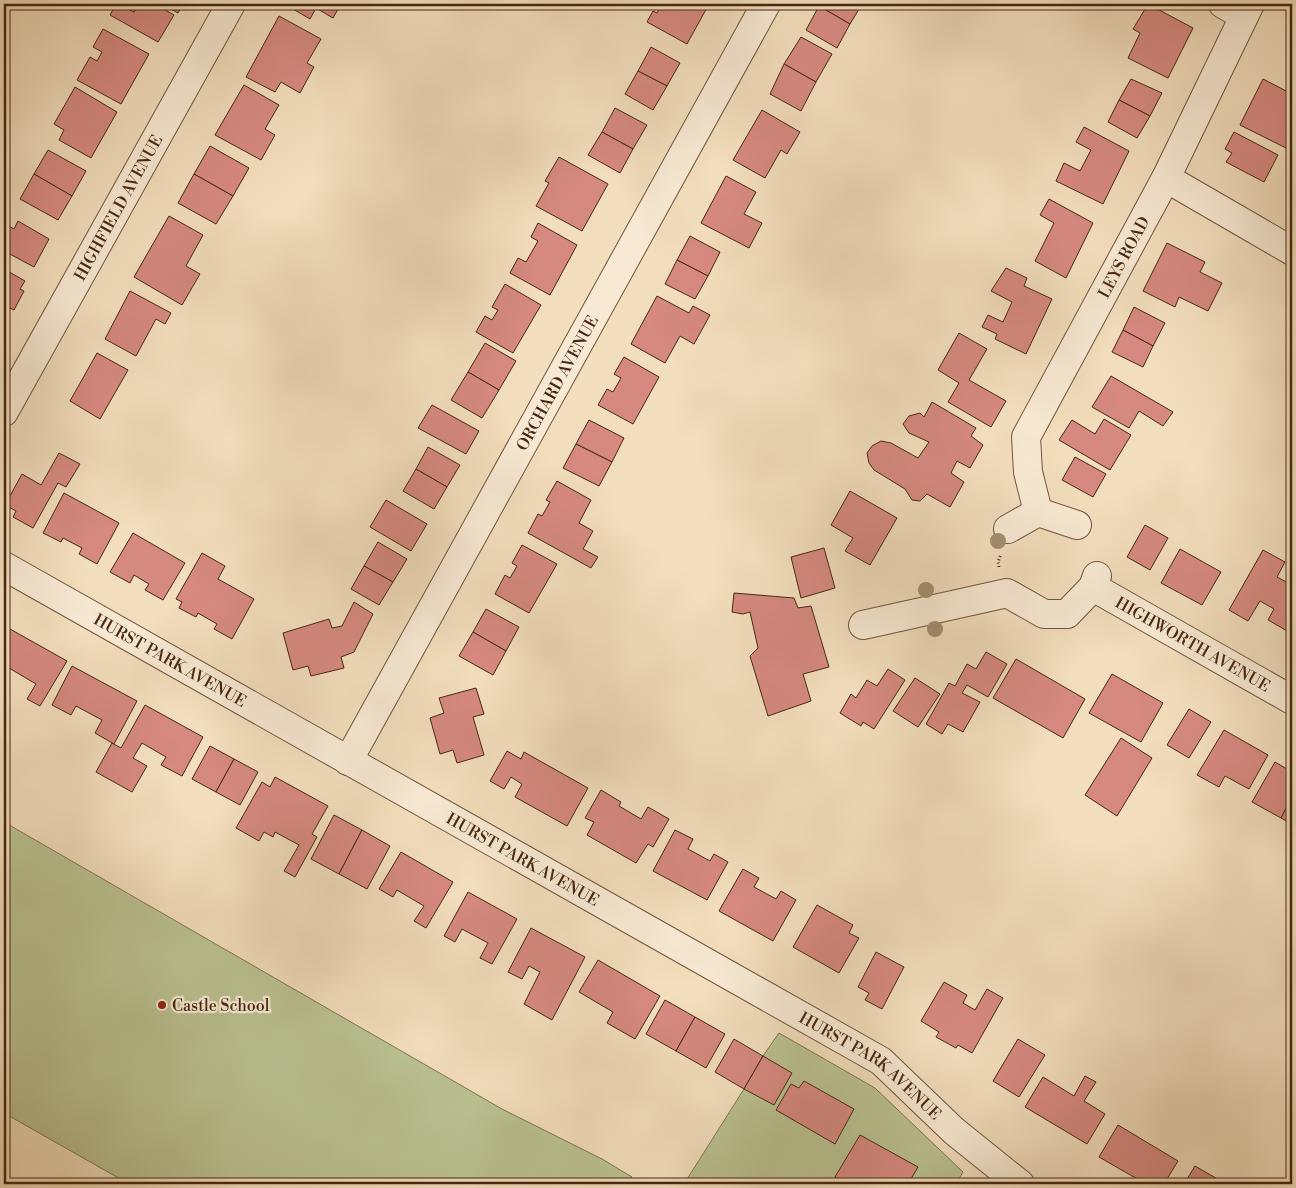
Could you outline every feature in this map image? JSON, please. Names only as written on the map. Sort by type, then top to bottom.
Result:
[{"type":"street","name":"HIGHFIELD AVENUE","points":[[4,412],[231,4]]},
{"type":"street","name":"ORCHARD AVENUE","points":[[348,761],[766,4]]},
{"type":"street","name":"LEYS ROAD","points":[[1038,512],[1028,472],[1026,437],[1166,178],[1239,8]]},
{"type":"street","points":[[1166,178],[1292,251]]},
{"type":"street","points":[[1008,529],[1038,512],[1077,525]]},
{"type":"street","name":"HURST PARK AVENUE","points":[[4,566],[881,1061],[954,1131],[1020,1184]]},
{"type":"street","name":"HIGHWORTH AVENUE","points":[[1007,593],[1044,614],[1067,614],[1095,581],[1292,700]]},
{"type":"street","points":[[863,625],[1007,593]]},
{"type":"path","points":[[1007,593],[998,562],[1008,529]]},
{"type":"green space","name":"Castle School","points":[[4,822],[502,1109],[602,1159],[632,1177],[628,1184],[129,1184],[4,1113]]},
{"type":"green space","points":[[779,1033],[875,1088],[963,1172],[956,1184],[684,1184]]},
{"type":"building","points":[[116,4],[134,12],[138,4],[155,4],[174,15],[158,42],[110,15]]},
{"type":"building","points":[[162,4],[183,4],[178,13]]},
{"type":"building","points":[[289,4],[341,4],[333,18],[316,8],[310,19],[288,6]]},
{"type":"building","points":[[662,4],[709,4],[687,44],[647,22],[653,11],[657,13]]},
{"type":"building","points":[[821,4],[862,4],[850,24],[819,6]]},
{"type":"building","points":[[1148,4],[1193,28],[1168,78],[1128,58],[1140,33],[1133,29]]},
{"type":"building","points":[[819,6],[850,24],[837,48],[806,30]]},
{"type":"building","points":[[279,16],[321,39],[307,63],[314,67],[300,93],[281,82],[275,92],[246,77]]},
{"type":"building","points":[[103,29],[149,54],[121,104],[77,80],[90,57],[97,61],[102,52],[93,47]]},
{"type":"building","points":[[801,37],[832,54],[816,82],[784,64]]},
{"type":"building","points":[[651,47],[680,63],[667,86],[638,71]]},
{"type":"building","points":[[784,64],[816,82],[801,111],[770,94]]},
{"type":"building","points":[[638,71],[667,86],[653,110],[625,94]]},
{"type":"building","points":[[1131,79],[1162,93],[1150,116],[1119,100]]},
{"type":"building","points":[[1263,79],[1292,94],[1292,124],[1289,130],[1292,131],[1292,151],[1240,125]]},
{"type":"building","points":[[244,85],[279,105],[265,129],[275,135],[261,160],[215,135]]},
{"type":"building","points":[[75,87],[117,112],[91,158],[59,140],[64,130],[54,124]]},
{"type":"building","points":[[1119,100],[1150,116],[1137,138],[1108,122]]},
{"type":"building","points":[[615,108],[647,125],[633,149],[602,132]]},
{"type":"building","points":[[762,110],[800,132],[787,154],[781,150],[765,178],[733,160]]},
{"type":"building","points":[[1084,127],[1129,151],[1103,204],[1056,181],[1064,163],[1080,171],[1091,150],[1076,142]]},
{"type":"building","points":[[602,132],[633,149],[620,173],[588,155]]},
{"type":"building","points":[[1234,132],[1278,155],[1264,182],[1226,162],[1232,153],[1225,149]]},
{"type":"building","points":[[210,146],[249,168],[233,196],[194,174]]},
{"type":"building","points":[[48,150],[86,171],[72,196],[34,174]]},
{"type":"building","points":[[559,157],[608,184],[582,231],[536,206],[549,183],[545,181]]},
{"type":"building","points":[[34,174],[72,196],[58,220],[20,199]]},
{"type":"building","points":[[194,174],[233,196],[216,224],[178,203]]},
{"type":"building","points":[[726,176],[756,192],[744,214],[762,223],[749,248],[701,223]]},
{"type":"building","points":[[1049,199],[1093,223],[1066,278],[1035,261],[1054,223],[1040,215]]},
{"type":"building","points":[[169,216],[203,235],[186,266],[200,274],[182,305],[134,277]]},
{"type":"building","points":[[18,221],[49,239],[34,267],[8,253],[4,258],[4,223],[14,229]]},
{"type":"building","points":[[538,223],[577,245],[550,295],[510,273],[518,258],[526,262],[538,241],[531,237]]},
{"type":"building","points":[[690,236],[720,252],[708,276],[677,260]]},
{"type":"building","points":[[1167,243],[1205,262],[1200,272],[1222,283],[1208,311],[1179,297],[1175,307],[1143,291]]},
{"type":"building","points":[[677,260],[708,276],[695,299],[665,284]]},
{"type":"building","points":[[1006,268],[1027,278],[1024,286],[1052,299],[1026,354],[995,339],[997,334],[982,327],[988,315],[1003,322],[1012,302],[991,291]]},
{"type":"building","points":[[4,269],[25,281],[20,289],[24,291],[14,310],[4,305]]},
{"type":"building","points":[[505,284],[541,305],[513,353],[476,332],[485,316],[492,320],[498,310],[492,307]]},
{"type":"building","points":[[130,291],[171,313],[165,324],[156,319],[136,356],[105,339]]},
{"type":"building","points":[[657,296],[689,313],[693,306],[710,315],[694,344],[680,336],[665,363],[631,344]]},
{"type":"building","points":[[1134,307],[1165,323],[1153,346],[1123,330]]},
{"type":"building","points":[[1123,330],[1153,346],[1143,367],[1112,352]]},
{"type":"building","points":[[959,333],[987,349],[969,380],[1006,401],[991,427],[948,402],[959,383],[938,370]]},
{"type":"building","points":[[485,343],[516,361],[499,390],[468,372]]},
{"type":"building","points":[[97,353],[128,370],[100,419],[70,401]]},
{"type":"building","points":[[624,357],[659,377],[633,424],[598,405],[607,389],[613,392],[621,378],[614,374]]},
{"type":"building","points":[[468,372],[499,390],[482,418],[451,400]]},
{"type":"building","points":[[1111,376],[1173,412],[1163,426],[1139,411],[1129,428],[1092,407]]},
{"type":"building","points":[[932,402],[976,428],[971,436],[983,445],[970,468],[957,461],[951,473],[964,482],[950,507],[927,494],[920,501],[912,500],[905,489],[874,470],[869,463],[867,453],[872,446],[881,441],[891,443],[918,458],[929,442],[909,433],[903,424],[909,416],[920,413],[924,417]]},
{"type":"building","points":[[432,405],[479,431],[466,454],[418,428]]},
{"type":"building","points":[[1104,419],[1131,435],[1110,470],[1059,440],[1072,420],[1095,434]]},
{"type":"building","points":[[589,420],[624,438],[612,462],[576,444]]},
{"type":"building","points":[[576,444],[612,462],[599,486],[563,468]]},
{"type":"building","points":[[428,447],[460,465],[447,487],[416,469]]},
{"type":"building","points":[[59,453],[80,464],[66,487],[58,483],[33,528],[13,517],[16,511],[5,505],[22,474],[41,485]]},
{"type":"building","points":[[1075,457],[1106,474],[1093,497],[1062,480]]},
{"type":"building","points":[[416,469],[447,487],[434,509],[403,491]]},
{"type":"building","points":[[557,481],[591,500],[579,523],[593,531],[583,549],[598,557],[591,568],[528,533],[538,514],[542,516],[550,502],[546,500]]},
{"type":"building","points":[[850,491],[897,518],[870,565],[845,551],[853,538],[831,525]]},
{"type":"building","points":[[64,493],[119,523],[97,564],[79,554],[82,548],[63,538],[61,542],[43,533]]},
{"type":"building","points":[[386,500],[427,524],[411,551],[370,527]]},
{"type":"building","points":[[1145,525],[1168,538],[1150,570],[1127,557]]},
{"type":"building","points":[[133,533],[185,563],[163,600],[145,590],[149,584],[134,575],[130,583],[110,572]]},
{"type":"building","points":[[378,542],[407,559],[393,582],[364,566]]},
{"type":"building","points":[[522,545],[557,564],[529,613],[495,594],[505,575],[510,578],[517,566],[512,563]]},
{"type":"building","points":[[824,548],[835,588],[801,598],[791,557]]},
{"type":"building","points":[[1180,549],[1221,572],[1202,605],[1161,583]]},
{"type":"building","points":[[1263,550],[1285,562],[1277,577],[1292,585],[1292,626],[1289,632],[1268,620],[1274,609],[1260,601],[1248,621],[1229,610]]},
{"type":"building","points":[[202,553],[225,566],[218,579],[254,599],[232,639],[214,629],[217,624],[198,613],[196,617],[179,608],[182,602],[176,599]]},
{"type":"building","points":[[364,566],[393,582],[379,605],[351,589]]},
{"type":"building","points":[[734,593],[794,598],[798,608],[811,606],[829,667],[803,674],[811,701],[768,716],[750,656],[758,648],[750,612],[743,614],[732,612]]},
{"type":"building","points":[[354,602],[373,614],[354,652],[341,657],[344,668],[311,676],[308,666],[293,670],[283,633],[329,619],[332,628],[342,626]]},
{"type":"building","points":[[486,609],[519,627],[506,651],[473,632]]},
{"type":"building","points":[[10,629],[67,661],[40,706],[27,699],[36,684],[4,665],[4,640]]},
{"type":"building","points":[[473,632],[506,651],[493,675],[459,656]]},
{"type":"building","points":[[986,652],[1007,664],[988,697],[967,685],[962,693],[980,702],[963,732],[948,724],[942,734],[926,724],[949,683],[955,686],[967,664],[976,669]]},
{"type":"building","points":[[1016,659],[1085,699],[1063,738],[993,698]]},
{"type":"building","points":[[72,666],[137,701],[114,744],[95,733],[102,720],[76,706],[71,715],[52,705]]},
{"type":"building","points":[[888,669],[905,680],[874,729],[863,722],[861,726],[840,713],[851,694],[856,698],[867,680],[877,686]]},
{"type":"building","points":[[1112,674],[1163,703],[1141,742],[1089,713]]},
{"type":"building","points":[[915,678],[940,694],[918,727],[893,711]]},
{"type":"building","points":[[476,688],[484,714],[473,717],[484,755],[457,763],[453,750],[440,754],[430,718],[444,713],[439,698]]},
{"type":"building","points":[[145,705],[203,737],[182,776],[161,765],[166,757],[142,743],[133,758],[147,766],[132,792],[96,772],[112,743],[121,748]]},
{"type":"building","points":[[1189,709],[1211,722],[1189,758],[1167,745]]},
{"type":"building","points":[[1224,730],[1268,755],[1249,789],[1225,776],[1219,787],[1197,775]]},
{"type":"building","points":[[1121,738],[1152,758],[1117,816],[1085,795]]},
{"type":"building","points":[[210,746],[234,759],[216,792],[192,779]]},
{"type":"building","points":[[507,751],[521,759],[524,752],[588,788],[567,826],[515,797],[522,784],[511,777],[504,789],[490,781]]},
{"type":"building","points":[[234,759],[258,772],[240,805],[216,792]]},
{"type":"building","points":[[1275,762],[1292,772],[1292,797],[1281,818],[1252,802]]},
{"type":"building","points":[[275,777],[328,806],[312,834],[317,837],[295,877],[284,871],[299,845],[275,832],[273,837],[264,832],[259,841],[236,828],[262,782],[270,787]]},
{"type":"building","points":[[601,790],[621,802],[619,806],[641,819],[648,807],[669,819],[653,847],[648,844],[636,863],[587,835],[594,822],[585,818]]},
{"type":"building","points":[[1292,797],[1292,824],[1281,818]]},
{"type":"building","points":[[334,815],[362,830],[339,874],[311,859]]},
{"type":"building","points":[[362,830],[390,846],[367,889],[339,874]]},
{"type":"building","points":[[675,830],[693,839],[688,849],[710,861],[714,854],[728,862],[707,900],[653,871]]},
{"type":"building","points":[[401,852],[453,882],[426,928],[414,921],[424,906],[397,890],[393,897],[379,889]]},
{"type":"building","points":[[743,869],[759,878],[754,887],[776,899],[781,891],[796,900],[773,941],[719,911]]},
{"type":"building","points":[[468,892],[517,919],[492,964],[480,958],[488,943],[462,929],[455,942],[444,936]]},
{"type":"building","points":[[817,905],[853,925],[849,933],[859,938],[839,973],[793,947]]},
{"type":"building","points":[[531,928],[585,957],[552,1020],[524,1004],[540,972],[529,966],[522,979],[508,972]]},
{"type":"building","points":[[876,952],[904,967],[882,1009],[865,1000],[869,993],[858,987]]},
{"type":"building","points":[[598,960],[660,996],[635,1039],[607,1023],[613,1012],[579,992]]},
{"type":"building","points":[[944,982],[967,995],[963,1003],[975,1010],[987,989],[1003,998],[972,1053],[958,1045],[956,1048],[936,1037],[939,1032],[921,1021]]},
{"type":"building","points":[[665,1000],[695,1017],[676,1051],[646,1034]]},
{"type":"building","points":[[695,1017],[725,1034],[706,1068],[676,1051]]},
{"type":"building","points":[[734,1039],[763,1056],[744,1089],[715,1072]]},
{"type":"building","points":[[1018,1039],[1045,1055],[1019,1097],[993,1081]]},
{"type":"building","points":[[763,1056],[792,1073],[774,1105],[744,1089]]},
{"type":"building","points":[[1085,1076],[1096,1082],[1084,1101],[1105,1114],[1087,1144],[1025,1107],[1043,1077],[1074,1096]]},
{"type":"building","points":[[804,1081],[854,1109],[835,1144],[776,1110],[791,1084],[799,1088]]},
{"type":"building","points":[[1118,1125],[1178,1161],[1164,1184],[1146,1184],[1099,1157]]},
{"type":"building","points":[[860,1135],[918,1167],[908,1184],[868,1184],[857,1178],[854,1184],[847,1184],[835,1177]]},
{"type":"building","points":[[1195,1166],[1221,1181],[1219,1184],[1184,1184]]},
{"type":"place","name":"Castle School","points":[[162,1005]]}]
